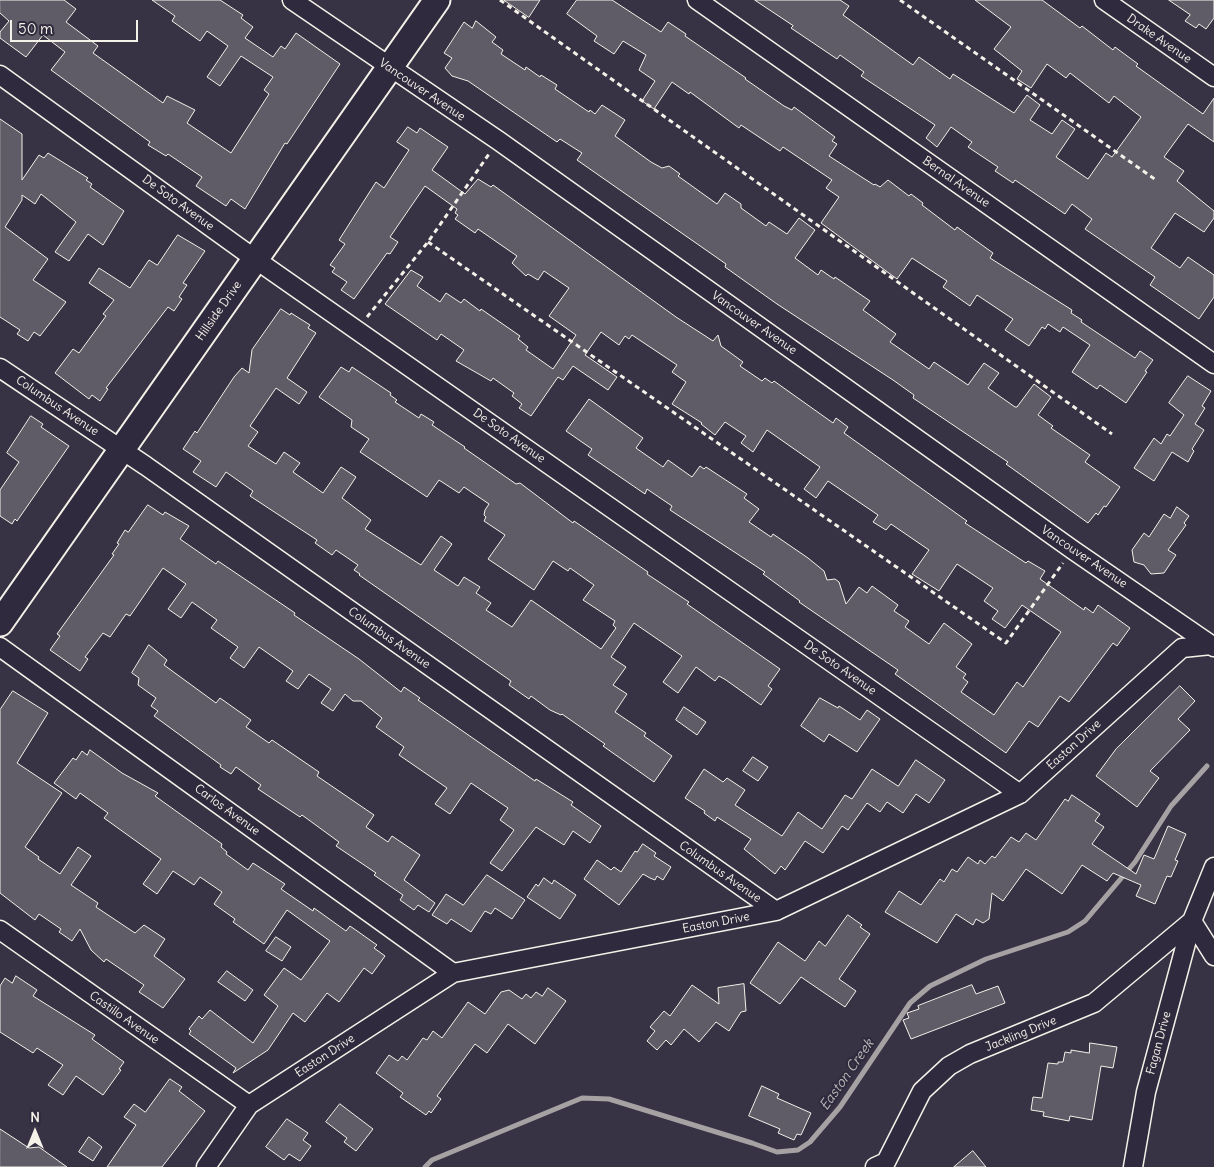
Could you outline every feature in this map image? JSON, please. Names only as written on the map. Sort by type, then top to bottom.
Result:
[{"type":"main road","name":"Hillside Drive","points":[[0,622],[437,0]]},
{"type":"street","name":"Vancouver Avenue","points":[[292,0],[389,68],[499,141],[1073,550],[1213,646]]},
{"type":"street","name":"Bernal Avenue","points":[[697,0],[1214,364]]},
{"type":"street","name":"Drake Avenue","points":[[1104,0],[1214,77]]},
{"type":"street","name":"De Soto Avenue","points":[[0,75],[256,259],[1020,794]]},
{"type":"street","name":"Columbus Avenue","points":[[0,368],[122,450],[776,911]]},
{"type":"street","name":"Easton Drive","points":[[206,1167],[249,1105],[453,973],[776,911],[1020,794],[1182,648],[1213,646]]},
{"type":"street","name":"Carlos Avenue","points":[[0,647],[453,973]]},
{"type":"street","name":"Fagan Drive","points":[[1133,1167],[1146,1092],[1192,921],[1214,867]]},
{"type":"street","points":[[1192,921],[1214,956]]},
{"type":"street","name":"Jackling Drive","points":[[876,1167],[886,1162],[922,1091],[949,1066],[970,1054],[1094,1004],[1192,921]]},
{"type":"street","name":"Castillo Avenue","points":[[0,930],[249,1105]]},
{"type":"path","points":[[500,0],[1112,434]]},
{"type":"path","points":[[900,0],[1156,180]]},
{"type":"path","points":[[358,330],[428,242],[499,141]]},
{"type":"path","points":[[428,242],[1006,643],[1073,550]]},
{"type":"building","points":[[0,0],[64,0],[76,9],[66,22],[98,46],[93,53],[163,103],[167,96],[195,110],[187,123],[231,153],[269,94],[264,90],[273,77],[241,56],[220,86],[207,77],[228,46],[207,31],[200,41],[172,21],[175,16],[152,0],[220,0],[243,15],[241,18],[253,27],[245,38],[273,57],[281,46],[285,49],[296,33],[340,64],[287,144],[285,143],[245,209],[231,199],[226,206],[196,186],[202,177],[168,154],[166,156],[148,145],[150,142],[51,70],[65,52],[43,35],[26,57],[0,38],[0,32],[9,21],[0,13]]},
{"type":"building","points":[[504,0],[540,0],[529,17]]},
{"type":"building","points":[[577,0],[612,0],[661,32],[668,22],[784,106],[792,110],[794,107],[835,137],[832,141],[837,144],[829,156],[874,185],[880,187],[888,180],[909,196],[911,194],[923,203],[922,205],[955,230],[957,227],[993,253],[990,258],[1072,310],[1071,313],[1082,320],[1081,322],[1135,358],[1140,351],[1153,360],[1126,403],[1100,385],[1097,389],[1072,372],[1090,345],[1063,327],[1060,332],[1048,324],[1045,329],[1042,327],[1029,346],[1005,330],[1013,319],[977,295],[970,306],[943,287],[947,281],[912,258],[897,279],[821,223],[839,197],[826,188],[832,180],[783,147],[780,151],[741,125],[739,128],[690,92],[689,94],[672,82],[654,109],[642,101],[655,81],[639,70],[646,55],[623,41],[614,54],[594,41],[597,36],[567,14]]},
{"type":"building","points":[[755,0],[840,0],[849,6],[843,15],[913,65],[919,57],[950,79],[953,74],[1014,113],[1027,95],[1040,105],[1030,120],[1052,134],[1062,120],[1075,129],[1056,157],[1088,179],[1106,153],[1112,157],[1141,117],[1114,96],[1109,103],[1070,73],[1066,78],[1047,64],[1031,88],[1017,79],[1022,71],[994,49],[1011,27],[975,0],[1042,0],[1080,28],[1082,26],[1113,50],[1115,47],[1138,64],[1136,66],[1203,114],[1214,98],[1214,142],[1188,124],[1164,157],[1184,171],[1177,181],[1214,211],[1214,218],[1204,232],[1175,213],[1151,248],[1180,268],[1188,257],[1214,275],[1214,297],[1199,319],[1150,285],[1155,277],[1085,229],[1092,219],[1072,204],[1065,214],[1015,180],[1013,183],[995,171],[998,167],[968,147],[972,142],[951,127],[937,147],[926,138],[935,125],[861,76],[864,72],[840,55],[837,59],[791,28],[793,26]]},
{"type":"building","points":[[1169,0],[1214,0],[1214,18],[1206,29],[1199,24],[1196,28],[1185,21],[1190,15]]},
{"type":"building","points":[[476,21],[496,37],[492,42],[503,50],[501,54],[525,70],[526,67],[540,77],[541,75],[557,85],[555,89],[589,112],[590,110],[595,114],[602,105],[625,120],[615,136],[651,162],[662,168],[669,166],[680,174],[678,176],[717,204],[725,193],[741,204],[741,208],[766,226],[769,222],[787,234],[799,218],[815,230],[795,258],[818,275],[821,270],[834,279],[835,277],[870,301],[863,310],[896,334],[890,342],[929,369],[934,362],[968,385],[984,363],[999,373],[988,388],[1015,407],[1017,407],[1034,384],[1051,397],[1038,415],[1053,426],[1051,428],[1090,455],[1085,462],[1120,487],[1106,507],[1104,506],[1098,515],[1096,513],[1088,523],[1006,464],[1008,462],[913,398],[914,395],[893,380],[777,304],[725,267],[726,264],[577,160],[582,153],[560,139],[557,142],[468,81],[452,76],[445,68],[452,58],[444,53],[464,22],[472,28]]},
{"type":"building","points":[[0,119],[22,134],[22,180],[39,155],[44,158],[48,153],[88,178],[86,180],[92,184],[90,187],[124,211],[103,245],[88,234],[69,261],[55,252],[76,222],[41,194],[35,204],[22,195],[22,200],[5,227],[48,259],[33,280],[66,302],[40,336],[34,332],[28,341],[17,334],[20,330],[0,317]]},
{"type":"building","points":[[408,127],[417,133],[420,128],[448,147],[432,170],[465,194],[478,179],[491,187],[493,185],[676,317],[713,341],[718,335],[721,346],[743,362],[740,366],[762,381],[765,378],[772,383],[774,381],[833,423],[836,418],[848,427],[844,433],[967,521],[965,523],[1026,563],[1028,561],[1045,571],[1040,579],[1084,610],[1085,607],[1093,613],[1098,605],[1130,628],[1117,646],[1113,643],[1069,702],[1060,696],[1038,727],[1029,721],[1006,753],[895,674],[898,670],[799,602],[763,574],[765,572],[670,510],[672,506],[647,489],[645,494],[588,455],[592,449],[566,431],[589,399],[643,438],[636,448],[663,467],[668,460],[692,477],[700,466],[704,469],[706,467],[747,494],[744,498],[759,509],[749,522],[771,537],[773,534],[808,558],[824,571],[827,580],[835,579],[839,582],[846,604],[859,587],[867,593],[872,586],[898,605],[894,611],[909,621],[905,627],[929,644],[944,623],[972,644],[956,667],[966,674],[963,678],[968,682],[961,692],[994,715],[1017,682],[1023,687],[1061,632],[1022,605],[1005,628],[992,619],[998,611],[984,601],[993,588],[957,564],[939,591],[912,574],[929,550],[891,524],[886,530],[873,522],[878,515],[828,481],[816,498],[804,489],[820,467],[767,430],[753,452],[741,443],[746,436],[725,422],[715,435],[702,423],[672,404],[686,382],[672,372],[677,365],[632,335],[629,339],[625,336],[619,345],[601,332],[585,355],[617,377],[608,390],[573,366],[563,380],[558,377],[531,416],[519,408],[522,404],[512,396],[514,393],[493,378],[491,381],[456,361],[464,350],[441,334],[437,340],[385,304],[411,270],[423,277],[417,286],[440,302],[446,293],[461,303],[464,299],[480,311],[481,309],[520,336],[518,339],[528,347],[526,350],[553,369],[576,335],[549,316],[569,288],[544,271],[538,280],[528,274],[526,276],[512,263],[517,256],[478,229],[475,233],[455,219],[458,215],[455,213],[457,209],[425,186],[390,237],[398,242],[390,254],[387,253],[354,299],[341,290],[347,282],[332,272],[335,268],[330,265],[345,244],[339,240],[376,182],[384,188],[409,150],[397,142]]},
{"type":"building","points":[[178,235],[205,251],[183,283],[187,285],[179,297],[182,299],[174,311],[168,307],[106,388],[108,389],[100,401],[92,395],[89,399],[55,373],[73,349],[79,353],[106,316],[103,314],[114,300],[89,283],[99,268],[130,288],[149,260],[157,265]]},
{"type":"building","points":[[281,309],[310,325],[308,328],[316,333],[287,378],[307,392],[299,404],[276,388],[250,426],[258,432],[248,446],[276,464],[284,452],[300,463],[293,472],[323,493],[341,467],[356,477],[342,498],[371,520],[365,529],[421,565],[441,536],[452,544],[434,570],[458,586],[464,577],[480,587],[476,593],[491,603],[486,610],[512,627],[531,600],[601,649],[616,628],[613,625],[615,621],[583,600],[594,585],[570,568],[568,571],[553,561],[534,590],[488,559],[505,535],[484,521],[486,517],[484,515],[485,510],[489,504],[464,487],[459,493],[439,480],[427,497],[360,452],[369,439],[351,427],[352,420],[319,397],[341,367],[349,372],[352,367],[391,393],[390,395],[397,400],[395,402],[419,418],[421,414],[434,422],[432,425],[464,448],[516,484],[520,483],[573,523],[574,521],[648,572],[647,574],[689,602],[687,604],[780,669],[768,686],[772,689],[761,705],[726,680],[719,676],[715,681],[696,667],[678,693],[663,682],[682,656],[634,623],[611,657],[626,667],[613,685],[627,694],[615,712],[646,733],[644,736],[672,756],[654,782],[562,714],[550,710],[531,696],[529,699],[509,685],[511,681],[359,575],[354,570],[358,565],[336,550],[332,555],[315,543],[317,540],[250,496],[253,491],[226,472],[216,487],[193,472],[201,461],[183,449],[195,431],[197,433],[234,377],[242,368],[249,373],[252,350]]},
{"type":"building","points":[[1188,376],[1211,391],[1202,406],[1205,408],[1195,424],[1204,430],[1192,449],[1194,451],[1188,462],[1172,452],[1154,481],[1134,468],[1154,438],[1161,444],[1167,434],[1170,436],[1184,415],[1169,403]]},
{"type":"building","points":[[31,416],[43,424],[41,427],[69,446],[17,521],[15,519],[12,524],[0,516],[0,490],[19,462],[7,453]]},
{"type":"building","points":[[148,505],[163,515],[165,512],[189,526],[180,539],[216,564],[218,561],[295,613],[294,615],[359,659],[401,692],[404,687],[420,698],[418,700],[535,781],[536,779],[573,802],[571,805],[601,826],[590,843],[573,831],[564,845],[536,827],[502,871],[490,863],[514,830],[500,820],[508,808],[471,783],[450,814],[435,804],[447,788],[399,755],[404,747],[376,727],[382,718],[361,701],[353,701],[345,694],[333,711],[321,703],[331,689],[309,674],[298,689],[286,681],[293,671],[259,647],[244,668],[230,658],[238,647],[211,628],[217,620],[192,602],[181,618],[168,609],[186,584],[163,568],[130,616],[126,614],[110,637],[103,633],[85,657],[88,659],[80,671],[50,650],[60,636],[57,634],[114,555],[112,554],[125,530],[128,532]]},
{"type":"building","points":[[1177,507],[1189,516],[1184,523],[1186,525],[1168,550],[1176,555],[1164,573],[1151,574],[1144,565],[1134,562],[1132,550],[1144,533],[1149,537],[1164,514],[1170,518]]},
{"type":"building","points":[[149,645],[167,660],[164,665],[216,703],[220,698],[251,720],[246,727],[269,743],[272,740],[319,772],[317,776],[374,815],[366,827],[388,842],[392,836],[420,855],[404,880],[435,903],[429,912],[418,905],[414,910],[400,900],[403,895],[374,875],[376,873],[336,846],[339,842],[302,815],[300,817],[258,789],[261,785],[236,767],[231,774],[220,767],[221,765],[154,716],[158,711],[151,706],[156,698],[138,685],[139,678],[132,673]]},
{"type":"building","points":[[1180,686],[1195,701],[1178,719],[1190,730],[1150,771],[1159,778],[1137,807],[1096,776],[1116,749]]},
{"type":"building","points":[[13,691],[48,713],[17,763],[62,793],[25,847],[39,857],[38,859],[60,874],[78,847],[91,856],[71,885],[98,903],[96,907],[135,933],[144,925],[165,939],[154,956],[185,979],[163,1008],[139,992],[144,985],[106,959],[104,962],[91,950],[80,929],[72,941],[59,932],[61,929],[39,914],[35,920],[0,893],[0,710]]},
{"type":"building","points":[[820,698],[838,708],[839,706],[860,720],[867,710],[880,719],[857,752],[829,734],[824,742],[801,726]]},
{"type":"building","points":[[684,707],[706,722],[697,735],[676,720]]},
{"type":"building","points":[[90,750],[122,773],[158,793],[155,796],[222,844],[221,847],[227,852],[226,854],[248,870],[253,863],[285,884],[281,889],[313,911],[314,908],[346,931],[350,926],[377,945],[374,948],[385,956],[372,974],[364,968],[339,1002],[327,993],[305,1022],[293,1013],[268,1050],[233,1073],[236,1068],[189,1034],[191,1031],[189,1029],[199,1016],[202,1019],[210,1010],[253,1043],[278,1006],[264,995],[284,968],[301,980],[330,941],[287,910],[264,944],[233,922],[235,919],[214,904],[222,892],[200,877],[194,885],[173,871],[157,894],[143,884],[161,859],[104,818],[108,813],[80,793],[76,799],[54,783],[73,758],[76,760],[82,751],[87,755]]},
{"type":"building","points":[[753,757],[768,767],[758,781],[743,771]]},
{"type":"building","points":[[916,760],[945,780],[929,803],[916,794],[903,813],[887,802],[880,812],[867,803],[848,830],[842,826],[823,853],[805,841],[785,870],[781,866],[775,874],[744,849],[751,839],[717,817],[715,821],[704,813],[705,811],[685,798],[704,769],[723,782],[727,778],[745,790],[735,805],[782,836],[798,812],[822,829],[845,795],[852,799],[872,769],[898,786]]},
{"type":"building","points":[[1072,795],[1100,814],[1095,821],[1104,827],[1092,844],[1136,874],[1144,855],[1154,859],[1168,826],[1186,834],[1175,860],[1178,861],[1171,877],[1167,876],[1155,904],[1136,896],[1141,885],[1113,873],[1107,881],[1082,865],[1062,894],[1026,869],[1003,901],[992,893],[989,919],[983,923],[976,919],[973,925],[956,914],[937,943],[885,912],[899,891],[921,905],[940,879],[944,882],[952,869],[957,872],[968,857],[978,864],[980,860],[985,864],[992,856],[995,858],[1011,837],[1019,842],[1026,833],[1036,840],[1065,799],[1068,801]]},
{"type":"building","points":[[643,844],[656,853],[654,856],[671,867],[663,880],[657,876],[655,880],[643,874],[619,905],[584,879],[597,860],[611,870],[614,867],[621,872],[635,851],[637,852]]},
{"type":"building","points":[[487,875],[525,900],[512,919],[495,908],[491,914],[485,911],[471,932],[451,919],[447,924],[432,915],[446,894],[463,905]]},
{"type":"building","points":[[544,878],[552,884],[554,880],[576,895],[560,919],[527,897],[536,884],[538,886]]},
{"type":"building","points":[[848,915],[862,925],[860,927],[870,934],[839,979],[856,991],[845,1007],[801,977],[780,1004],[750,983],[778,942],[805,961],[819,941],[825,946]]},
{"type":"building","points":[[276,937],[291,947],[282,961],[266,951]]},
{"type":"building","points":[[227,971],[253,990],[245,1001],[218,982]]},
{"type":"building","points":[[16,976],[37,990],[33,996],[95,1035],[92,1039],[124,1062],[119,1069],[121,1070],[103,1095],[76,1076],[63,1095],[48,1085],[63,1065],[37,1048],[33,1053],[0,1032],[0,986],[5,978],[12,983]]},
{"type":"building","points":[[744,984],[746,1011],[741,1012],[729,1031],[716,1022],[699,1042],[684,1029],[671,1045],[666,1040],[657,1050],[647,1041],[655,1031],[650,1027],[664,1011],[670,1016],[692,985],[719,1004],[718,988]]},
{"type":"building","points":[[972,985],[976,994],[998,986],[1005,1003],[911,1039],[903,1020],[909,1018],[907,1013],[919,1009],[918,1006]]},
{"type":"building","points":[[548,988],[566,1001],[535,1044],[508,1024],[487,1053],[475,1044],[437,1096],[441,1099],[431,1113],[429,1111],[426,1115],[400,1097],[403,1093],[376,1073],[389,1055],[398,1061],[402,1056],[407,1060],[423,1038],[427,1040],[433,1031],[442,1038],[468,1002],[485,1014],[501,992],[509,990],[522,999],[526,994],[531,998],[536,992],[542,996]]},
{"type":"building","points":[[1090,1043],[1117,1047],[1113,1068],[1101,1066],[1092,1120],[1070,1116],[1069,1121],[1043,1116],[1044,1112],[1031,1110],[1033,1097],[1042,1098],[1048,1063],[1058,1064],[1058,1062],[1063,1062],[1065,1052],[1071,1053],[1071,1050],[1089,1053]]},
{"type":"building","points":[[170,1079],[182,1087],[179,1091],[205,1111],[162,1167],[107,1167],[136,1125],[124,1117],[134,1104],[145,1112]]},
{"type":"building","points":[[762,1086],[779,1094],[777,1098],[811,1113],[801,1135],[797,1134],[794,1140],[778,1133],[780,1129],[749,1116]]},
{"type":"building","points":[[340,1104],[373,1129],[356,1151],[344,1142],[347,1138],[326,1122]]},
{"type":"building","points":[[287,1119],[308,1133],[303,1140],[311,1146],[300,1161],[289,1154],[284,1160],[266,1147]]},
{"type":"building","points":[[0,1129],[29,1148],[39,1147],[67,1167],[0,1167]]},
{"type":"building","points":[[89,1137],[102,1147],[93,1161],[79,1152]]},
{"type":"building","points":[[973,1151],[986,1167],[954,1167]]},
{"type":"waterway","name":"Easton Creek","points":[[425,1167],[432,1160],[582,1098],[609,1099],[777,1152],[798,1150],[810,1142],[840,1107],[910,1003],[930,986],[986,959],[1068,932],[1085,921],[1135,862],[1171,806],[1207,766]]}]
